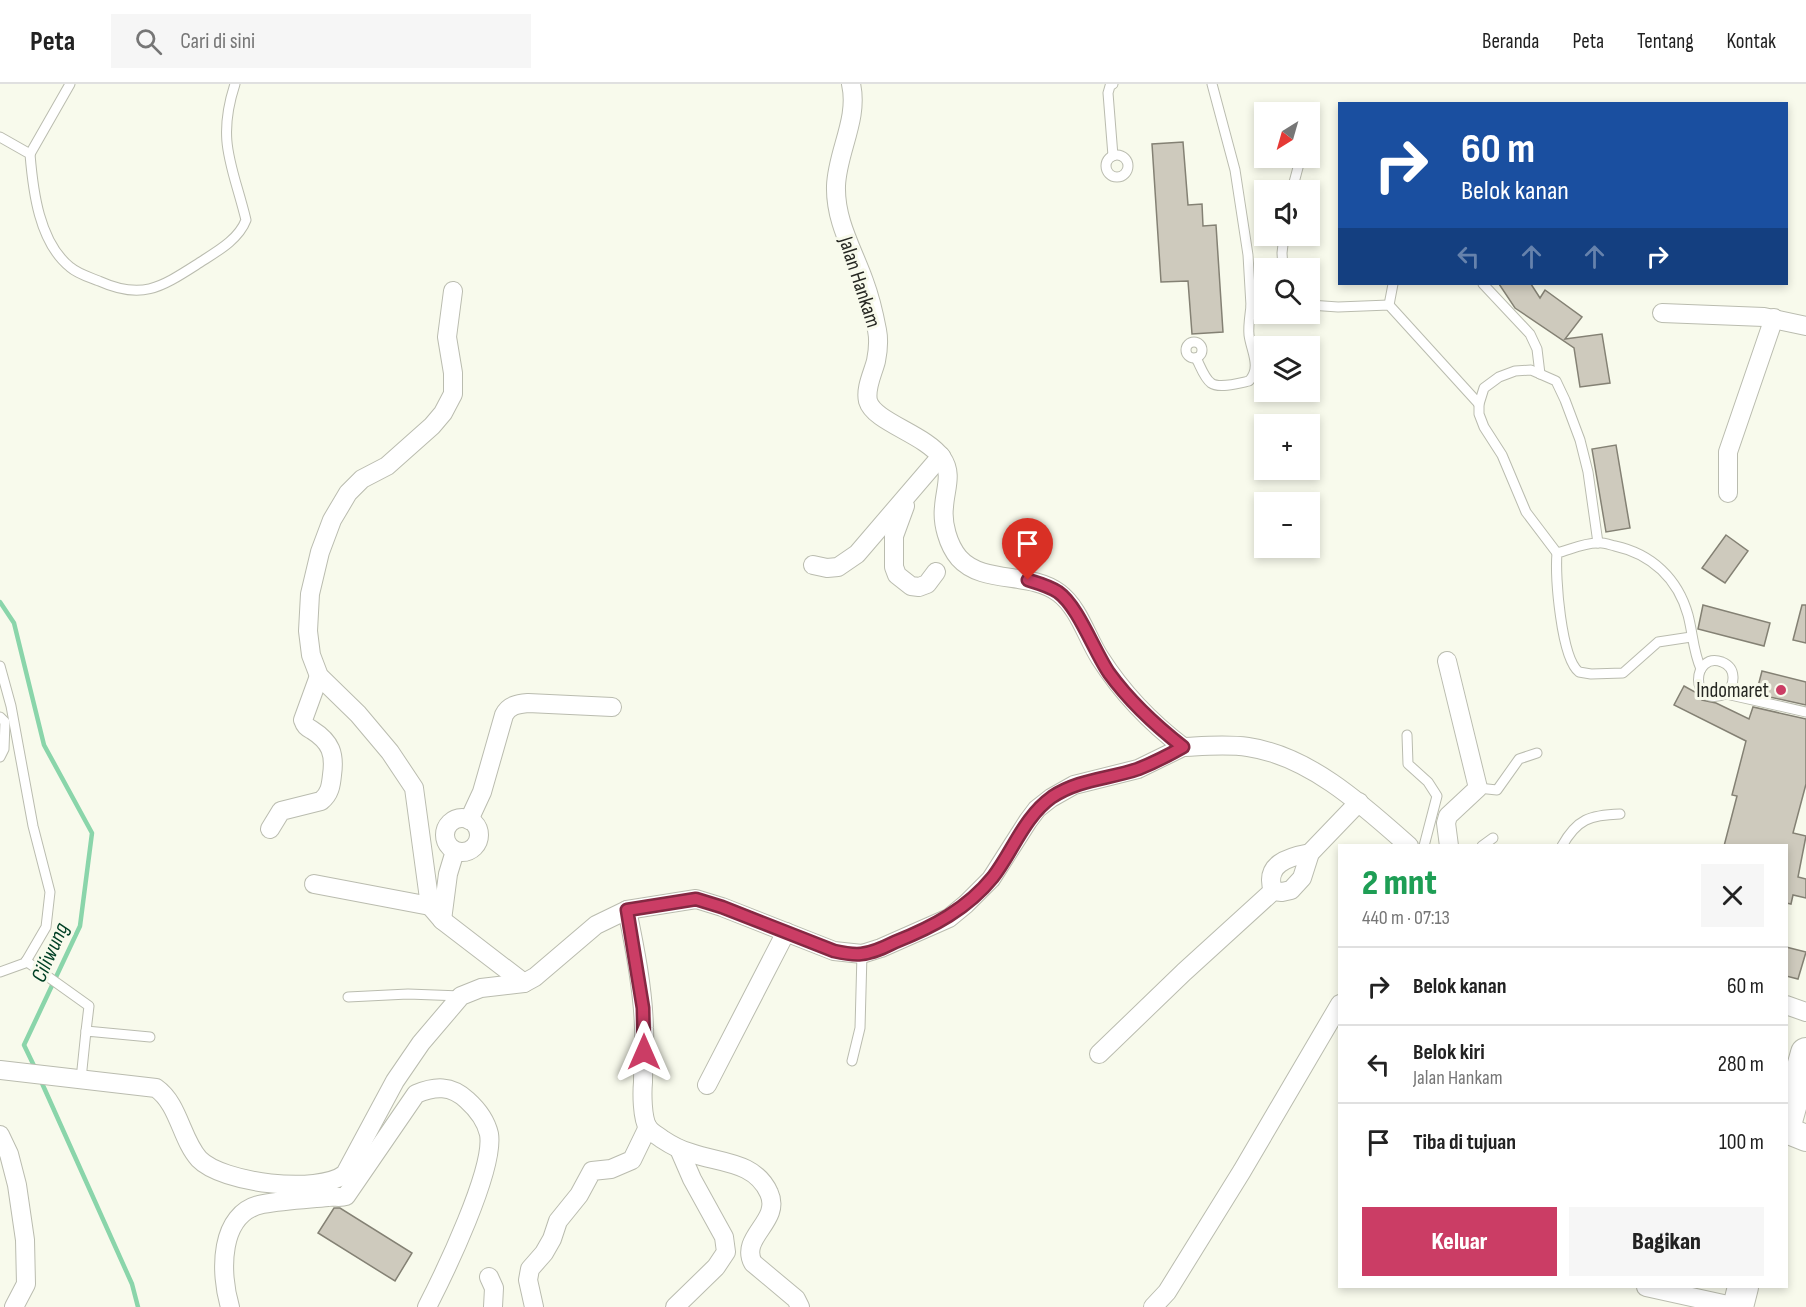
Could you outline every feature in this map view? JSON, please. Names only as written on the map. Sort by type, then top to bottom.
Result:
[{"type":"highway","points":[[1788,1118],[1806,1053]]},
{"type":"highway","points":[[1737,1307],[1743,1288]]},
{"type":"main road","points":[[1788,1131],[1806,1138]]},
{"type":"street","name":"Jalan Hankam","points":[[851,84],[852,112],[837,172],[836,198],[846,236],[865,283],[877,333],[878,352],[868,400],[876,414],[913,433],[940,456]]},
{"type":"street","points":[[453,291],[447,337],[453,373],[453,394],[443,413],[432,426],[387,466],[362,479],[348,493],[332,520],[320,552],[310,594],[308,631],[310,655],[319,676],[357,714],[390,752],[414,788],[430,906],[442,921],[524,983]]},
{"type":"street","points":[[1662,313],[1774,318],[1806,326]]},
{"type":"street","points":[[1728,493],[1728,452],[1774,318]]},
{"type":"street","points":[[813,565],[827,568],[838,567],[848,561],[867,544],[940,456],[948,476],[944,521],[950,543],[959,558],[978,572],[1028,580],[1060,594],[1071,606],[1098,656],[1120,687],[1149,718],[1183,747]]},
{"type":"street","points":[[911,491],[894,536],[894,567],[900,579],[915,587],[927,584],[936,572]]},
{"type":"street","points":[[1447,661],[1478,788],[1448,816],[1446,823],[1449,844]]},
{"type":"street","points":[[270,829],[281,811],[321,801],[328,795],[330,789],[334,761],[331,747],[322,737],[306,726],[303,720],[319,676]]},
{"type":"street","points":[[442,921],[449,866],[455,851],[467,852],[479,840],[478,828],[469,820],[482,792],[504,715],[508,709],[517,704],[528,703],[612,707]]},
{"type":"street","points":[[0,1070],[156,1088],[167,1098],[196,1155],[209,1167],[264,1182],[300,1185],[333,1181],[345,1174],[395,1081],[421,1043],[461,996],[486,987],[524,983],[535,977],[596,925],[627,910],[696,899],[834,951],[862,954],[949,918],[966,904],[991,879],[1028,821],[1051,798],[1074,785],[1138,769],[1183,747],[1226,745],[1258,749],[1290,760],[1312,771],[1359,802],[1407,844]]},
{"type":"street","points":[[1099,1054],[1273,891],[1290,890],[1302,878],[1310,853],[1359,802]]},
{"type":"street","points":[[1273,891],[1270,883],[1275,869],[1289,856],[1310,853]]},
{"type":"street","points":[[314,884],[430,906]]},
{"type":"street","points":[[534,1307],[528,1280],[530,1269],[552,1239],[558,1221],[579,1195],[592,1171],[611,1169],[632,1160],[648,1127],[642,1098],[643,1008],[627,910]]},
{"type":"street","points":[[707,1085],[786,932]]},
{"type":"street","points":[[1788,1006],[1806,1012]]},
{"type":"street","points":[[1153,1307],[1167,1292],[1242,1171],[1338,1007]]},
{"type":"street","points":[[395,1081],[416,1095]]},
{"type":"street","points":[[230,1307],[224,1282],[225,1247],[232,1229],[243,1213],[262,1204],[346,1196],[416,1095],[437,1087],[458,1093],[480,1114],[489,1136],[487,1160],[469,1212],[427,1307]]},
{"type":"street","points":[[648,1127],[679,1149],[745,1168],[763,1184],[770,1194],[771,1209],[766,1223],[751,1244],[749,1255],[759,1269],[796,1299],[800,1307]]},
{"type":"street","points":[[0,1135],[9,1154],[17,1185],[25,1240],[26,1284],[14,1307]]},
{"type":"street","points":[[675,1307],[716,1267],[726,1252],[724,1237],[692,1179],[679,1149]]},
{"type":"street","points":[[489,1277],[494,1288],[494,1307]]},
{"type":"street","points":[[1651,1288],[1737,1307]]},
{"type":"lane","points":[[70,84],[30,154],[33,192],[38,209],[45,230],[62,260],[72,270],[102,283],[136,292],[148,290],[184,273],[236,237],[243,227],[246,220],[226,146],[225,128],[235,84]]},
{"type":"lane","points":[[1113,84],[1108,93],[1113,156]]},
{"type":"lane","points":[[1196,358],[1209,381],[1218,386],[1250,381],[1256,370],[1249,333],[1251,306],[1248,255],[1235,170],[1212,84]]},
{"type":"lane","points":[[0,137],[30,154]]},
{"type":"lane","points":[[1389,305],[1393,285]]},
{"type":"lane","points":[[1484,285],[1530,334],[1538,349],[1540,374]]},
{"type":"lane","points":[[1320,306],[1389,305],[1479,404]]},
{"type":"lane","points":[[1598,543],[1588,472],[1580,440],[1556,381],[1532,370],[1506,374],[1484,388],[1479,404],[1482,423],[1502,455],[1526,512],[1557,553],[1557,587],[1572,665],[1579,672],[1591,675],[1623,673],[1658,642],[1691,636]]},
{"type":"lane","points":[[1557,553],[1598,543],[1631,549],[1640,553],[1667,574],[1678,589],[1683,601],[1694,652],[1701,669]]},
{"type":"lane","points":[[1726,694],[1734,681],[1733,673],[1722,662],[1714,661],[1707,664],[1698,676],[1701,689],[1712,697],[1726,694],[1806,712]]},
{"type":"lane","points":[[0,666],[11,706],[33,826],[50,892],[46,927],[25,963],[0,972]]},
{"type":"lane","points":[[0,717],[5,722],[2,753],[20,753]]},
{"type":"lane","points":[[1407,735],[1408,764],[1428,782],[1437,796],[1425,844]]},
{"type":"lane","points":[[1478,788],[1497,790],[1519,759],[1537,753]]},
{"type":"lane","points":[[1563,844],[1569,834],[1582,821],[1600,815],[1620,814]]},
{"type":"lane","points":[[1484,844],[1493,837]]},
{"type":"lane","points":[[852,1061],[860,1028],[862,954]]},
{"type":"lane","points":[[26,961],[89,1006],[81,1078]]},
{"type":"lane","points":[[348,997],[408,994],[461,996]]},
{"type":"lane","points":[[86,1031],[150,1037]]},
{"type":"building","points":[[1183,142],[1188,205],[1202,204],[1203,226],[1216,225],[1223,332],[1192,334],[1188,281],[1161,282],[1152,144]]},
{"type":"building","points":[[1500,285],[1532,285],[1540,298],[1545,290],[1582,317],[1565,339],[1602,334],[1610,383],[1580,387],[1574,348],[1515,308]]},
{"type":"building","points":[[1616,445],[1630,528],[1606,532],[1592,449]]},
{"type":"building","points":[[1726,535],[1748,551],[1725,583],[1702,568]]},
{"type":"building","points":[[1703,605],[1770,623],[1764,646],[1698,629]]},
{"type":"building","points":[[1802,605],[1806,605],[1806,643],[1793,640]]},
{"type":"building","name":"Indomaret","points":[[1762,671],[1806,682],[1806,705],[1756,694]]},
{"type":"building","points":[[1684,686],[1695,692],[1702,700],[1716,703],[1749,719],[1753,707],[1806,719],[1806,784],[1793,833],[1806,836],[1798,877],[1806,879],[1806,898],[1793,895],[1791,904],[1788,903],[1788,844],[1725,844],[1737,796],[1732,795],[1746,741],[1674,705]]},
{"type":"building","points":[[1788,948],[1806,952],[1798,979],[1788,976]]},
{"type":"building","points":[[334,1208],[340,1208],[412,1253],[395,1281],[318,1233]]},
{"type":"waterway","name":"Ciliwung","points":[[0,602],[14,623],[44,745],[92,833],[80,926],[24,1045],[36,1070]]},
{"type":"waterway","name":"Ciliwung","points":[[41,1081],[132,1284],[138,1307]]},
{"type":"place","name":"Indomaret","points":[[1781,690]]},
{"type":"route","points":[[644,1052],[643,1008],[627,910],[696,899],[834,951],[862,954],[949,918],[966,904],[991,879],[1028,821],[1051,798],[1074,785],[1138,769],[1183,747],[1149,718],[1120,687],[1098,656],[1064,597],[1053,589],[1028,580]]}]
